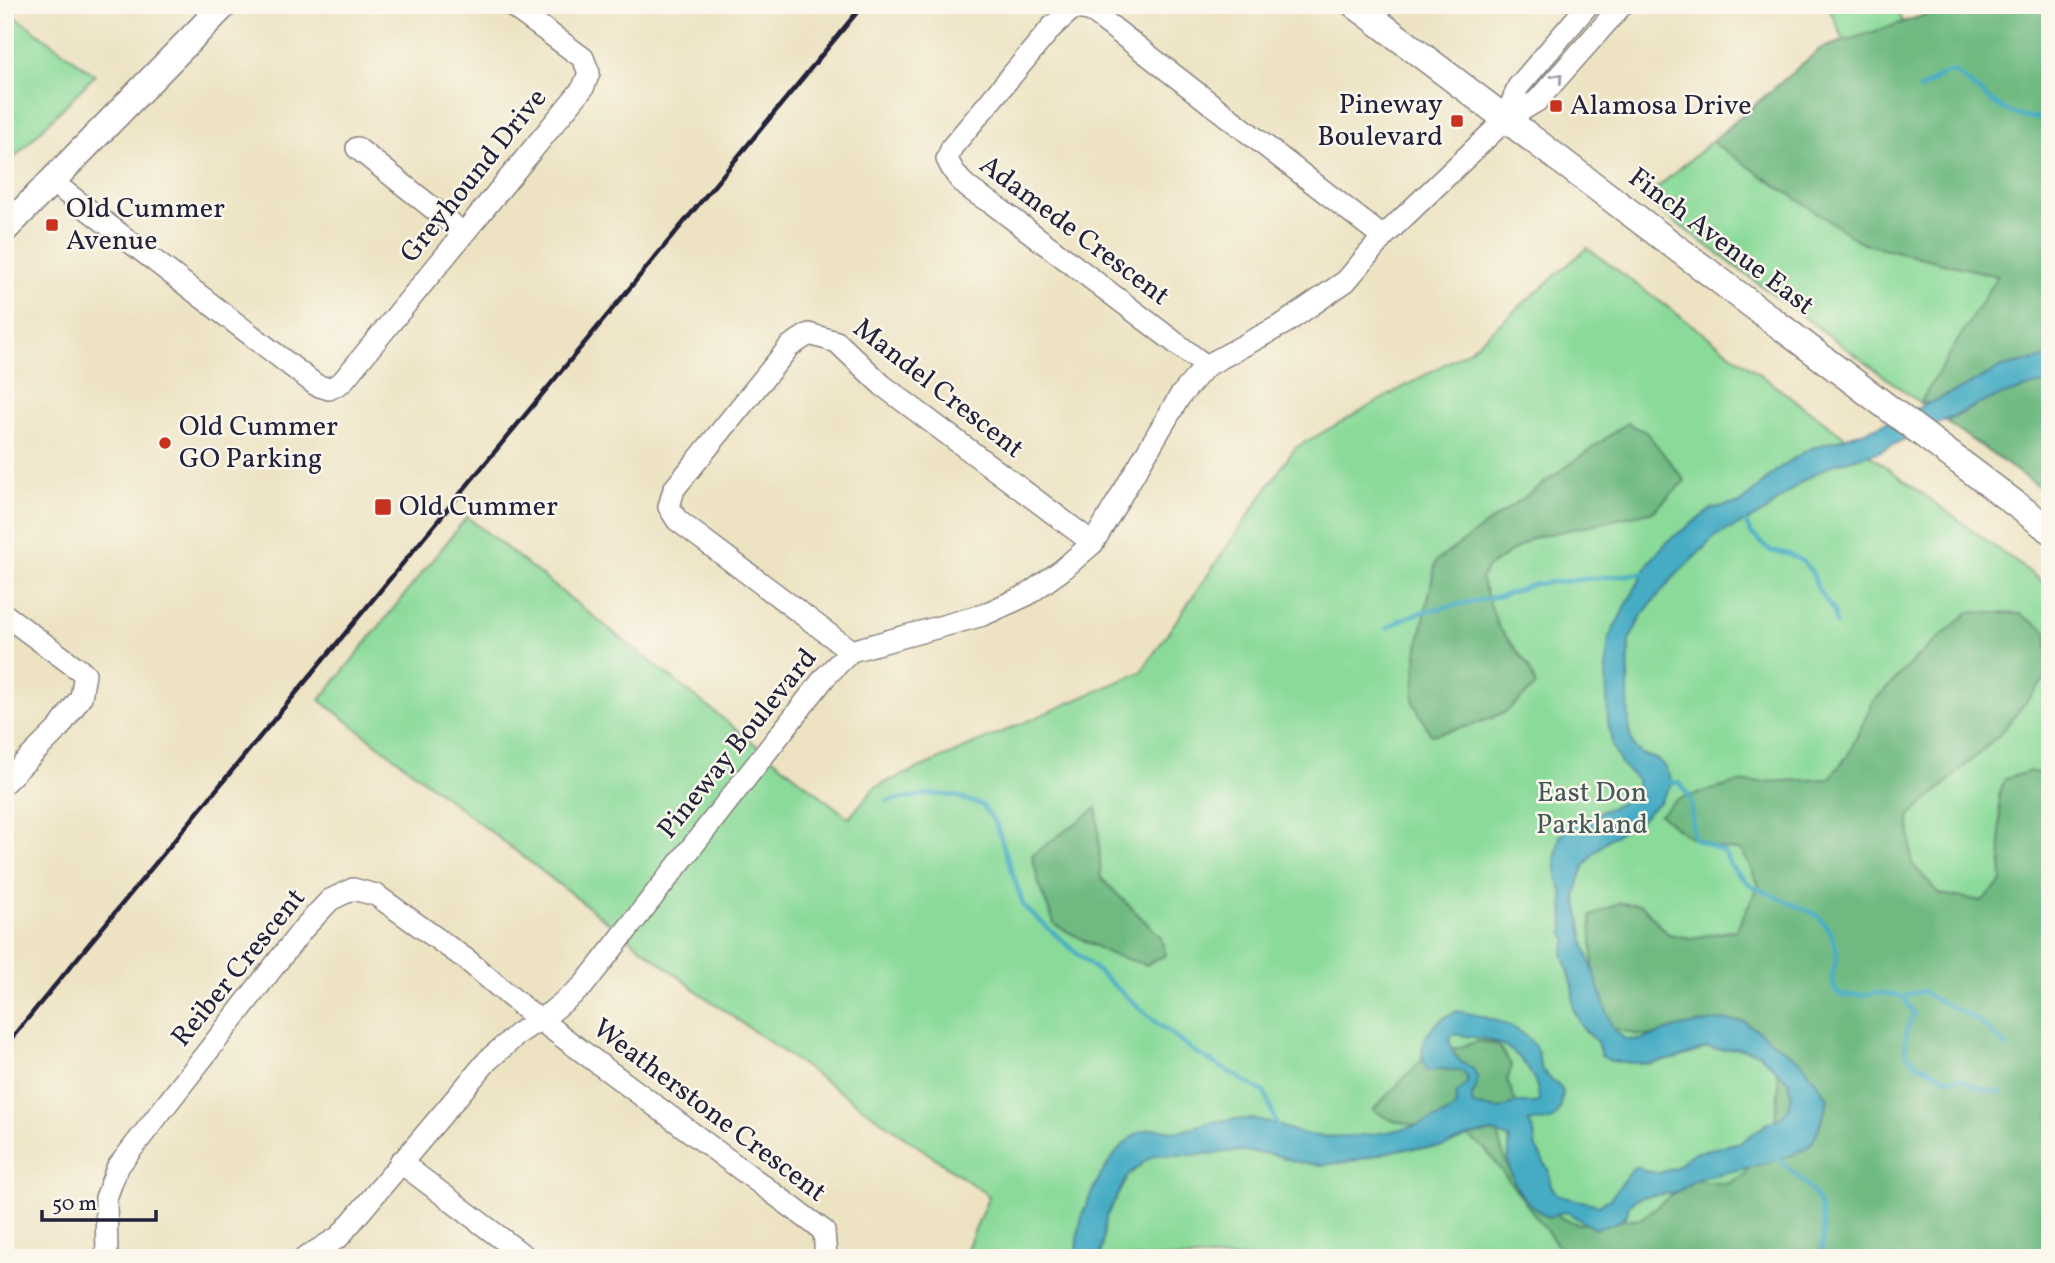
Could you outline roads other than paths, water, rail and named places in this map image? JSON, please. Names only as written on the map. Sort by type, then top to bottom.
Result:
[{"type":"main road","points":[[5,229],[224,5]]},
{"type":"main road","name":"Finch Avenue East","points":[[1355,5],[2050,530]]},
{"type":"street","name":"Greyhound Drive","points":[[51,181],[316,385],[329,389],[342,382],[583,88],[589,73],[583,58],[511,5]]},
{"type":"street","points":[[1505,120],[1518,87],[1588,5]]},
{"type":"street","points":[[1505,120],[1537,101],[1622,5]]},
{"type":"street","name":"Adamede Crescent","points":[[1206,366],[993,204],[969,190],[954,175],[947,159],[952,147],[1052,27],[1073,8],[1090,10],[1383,237]]},
{"type":"street","name":"Pineway Boulevard","points":[[305,1258],[339,1237],[488,1060],[519,1033],[583,986],[825,677],[851,651],[983,615],[1027,595],[1093,543],[1180,396],[1206,366],[1285,323],[1346,281],[1383,237],[1505,120]]},
{"type":"street","points":[[357,148],[462,234]]},
{"type":"street","name":"Mandel Crescent","points":[[851,651],[677,520],[669,507],[674,489],[773,366],[790,346],[810,334],[837,342],[882,385],[1093,543]]},
{"type":"street","points":[[5,615],[85,674],[81,697],[59,728],[5,782]]},
{"type":"street","name":"Reiber Crescent","points":[[107,1258],[107,1198],[117,1168],[303,929],[330,900],[353,889],[376,895],[467,960],[540,1019]]},
{"type":"street","name":"Weatherstone Crescent","points":[[540,1019],[824,1231],[826,1258]]},
{"type":"street","points":[[400,1162],[527,1258]]},
{"type":"water","points":[[2050,357],[2050,381],[1988,400],[1878,452],[1834,464],[1802,481],[1765,512],[1716,536],[1670,581],[1642,615],[1629,641],[1629,731],[1633,746],[1642,754],[1657,759],[1665,767],[1672,783],[1660,801],[1636,824],[1609,839],[1594,853],[1584,867],[1579,881],[1576,896],[1585,946],[1611,1024],[1625,1039],[1640,1040],[1676,1028],[1719,1020],[1745,1022],[1802,1062],[1828,1098],[1814,1139],[1807,1147],[1779,1160],[1698,1179],[1678,1191],[1639,1198],[1629,1204],[1622,1219],[1595,1229],[1565,1212],[1548,1217],[1528,1202],[1511,1174],[1509,1138],[1493,1132],[1470,1136],[1443,1147],[1401,1149],[1348,1162],[1321,1165],[1301,1163],[1271,1154],[1240,1151],[1155,1155],[1127,1177],[1106,1217],[1100,1258],[1077,1258],[1082,1218],[1097,1182],[1120,1148],[1144,1131],[1180,1131],[1210,1122],[1252,1119],[1305,1134],[1339,1137],[1382,1133],[1424,1123],[1455,1108],[1457,1093],[1466,1085],[1468,1078],[1462,1071],[1428,1071],[1422,1052],[1427,1035],[1433,1028],[1458,1011],[1502,1023],[1522,1033],[1537,1050],[1543,1071],[1563,1091],[1560,1109],[1555,1117],[1542,1122],[1529,1122],[1536,1148],[1548,1169],[1551,1186],[1559,1196],[1599,1205],[1610,1199],[1633,1168],[1659,1173],[1675,1168],[1693,1153],[1741,1142],[1768,1123],[1779,1119],[1787,1110],[1792,1097],[1789,1082],[1758,1053],[1737,1048],[1707,1048],[1648,1064],[1610,1061],[1601,1055],[1597,1042],[1582,1027],[1573,1008],[1573,986],[1563,953],[1567,939],[1564,933],[1563,894],[1555,860],[1560,836],[1573,824],[1620,804],[1638,789],[1637,780],[1622,765],[1613,748],[1608,722],[1606,669],[1609,637],[1650,561],[1669,540],[1713,508],[1741,503],[1779,468],[1809,449],[1869,430],[1967,386],[2002,367]],"holes":[[[1453,1034],[1488,1040],[1508,1048],[1524,1063],[1534,1080],[1539,1100],[1535,1103],[1515,1103],[1501,1109],[1476,1106],[1472,1103],[1477,1076],[1472,1068],[1454,1054],[1449,1040]]]},
{"type":"waterway","points":[[1919,90],[1944,74],[1954,72],[2001,108],[2025,118],[2050,117]]},
{"type":"waterway","points":[[1743,518],[1751,533],[1771,551],[1789,554],[1802,561],[1812,572],[1818,589],[1834,612],[1836,624]]},
{"type":"waterway","points":[[1387,628],[1422,612],[1504,595],[1535,584],[1647,573]]},
{"type":"waterway","points":[[1666,782],[1680,783],[1691,800],[1693,838],[1724,852],[1734,871],[1752,886],[1817,915],[1830,931],[1836,946],[1837,958],[1832,976],[1836,991],[1842,996],[1881,993],[1902,996],[1924,991],[1977,1020],[2007,1047]]},
{"type":"waterway","points":[[887,801],[932,794],[955,796],[982,805],[996,824],[1024,907],[1157,1023],[1195,1052],[1265,1093],[1277,1126]]},
{"type":"waterway","points":[[1902,996],[1914,1014],[1907,1028],[1905,1052],[1910,1058],[1947,1079],[1960,1078],[1974,1086],[2001,1093]]},
{"type":"waterway","points":[[1777,1155],[1818,1201],[1823,1224],[1821,1258]]},
{"type":"railway","points":[[5,1046],[863,5]]},
{"type":"place","name":"Alamosa Drive","points":[[1556,106]]},
{"type":"place","name":"Pineway Boulevard","points":[[1457,121]]},
{"type":"place","name":"Old Cummer Avenue","points":[[52,225]]},
{"type":"place","name":"Old Cummer GO Parking","points":[[165,443]]},
{"type":"place","name":"Old Cummer","points":[[383,507]]},
{"type":"park label","name":"East Don Parkland","points":[[1592,809]]}]
